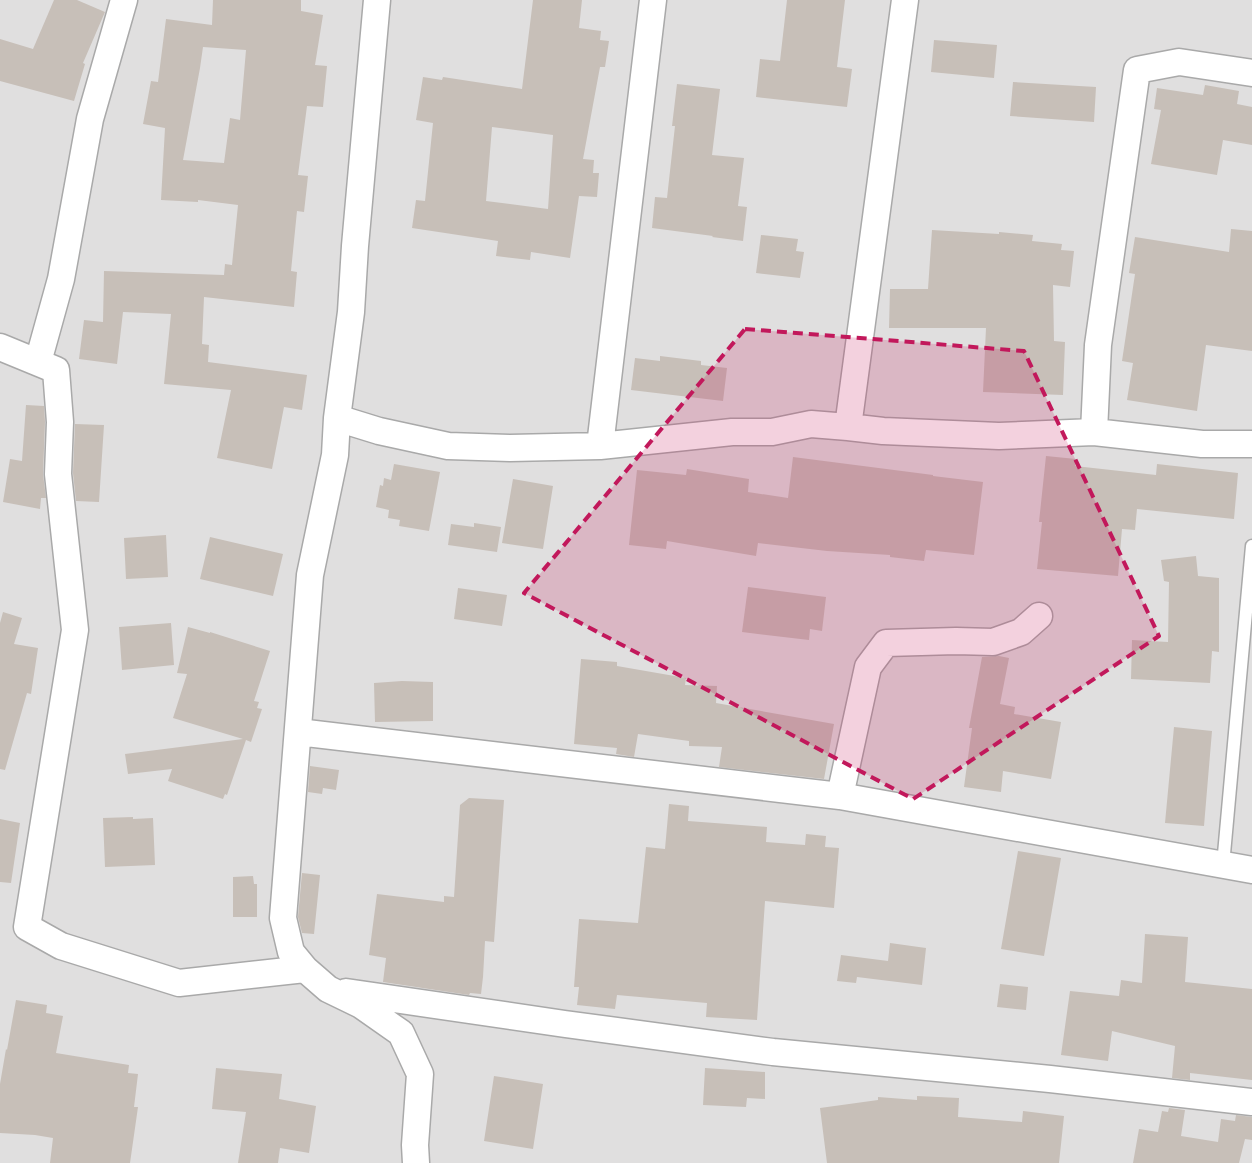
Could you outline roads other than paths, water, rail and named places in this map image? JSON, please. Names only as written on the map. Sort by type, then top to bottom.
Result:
[{"type":"street","points":[[38,362],[61,279],[90,119],[124,0]]},
{"type":"street","points":[[377,0],[351,312],[337,418],[335,455],[310,575],[283,918],[291,952],[305,969],[328,989],[361,1005],[401,1033],[420,1074],[415,1145],[416,1163]]},
{"type":"street","points":[[600,446],[654,0]]},
{"type":"street","points":[[848,427],[905,0]]},
{"type":"street","points":[[1094,432],[1098,345],[1137,70],[1179,62],[1252,73]]},
{"type":"street","points":[[0,347],[56,370],[60,422],[58,474],[75,630],[27,927],[61,946],[179,983],[305,969]]},
{"type":"street","points":[[337,418],[379,431],[448,446],[510,448],[600,446],[732,432],[772,432],[811,424],[883,431],[998,436],[1094,432],[1202,444],[1252,444]]},
{"type":"street","points":[[840,796],[868,667],[886,643],[993,642],[1021,632],[1039,616]]},
{"type":"street","points":[[298,732],[840,796],[1252,870]]},
{"type":"street","points":[[328,989],[773,1052],[1050,1079],[1252,1102]]},
{"type":"street","points":[[401,1033],[422,1003]]},
{"type":"lane","points":[[1223,865],[1252,546]]}]
